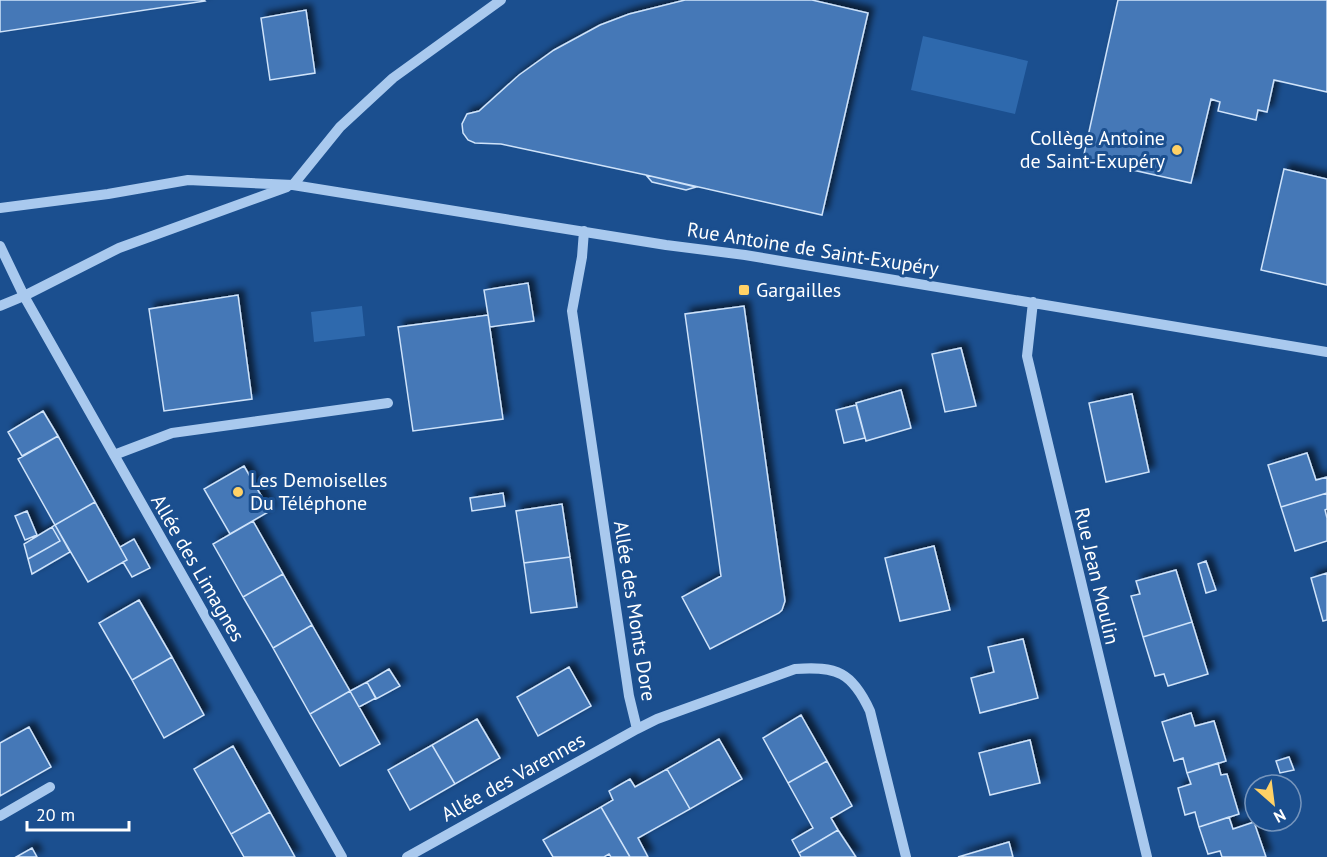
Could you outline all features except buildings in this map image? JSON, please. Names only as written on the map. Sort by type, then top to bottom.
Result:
[{"type":"street","points":[[0,306],[119,248],[293,185],[340,127],[393,78],[501,0]]},
{"type":"street","name":"Rue Antoine de Saint-Exupéry","points":[[0,208],[108,194],[188,180],[293,185],[1033,302],[1104,316],[1327,352]]},
{"type":"street","name":"Allée des Monts Dore","points":[[584,231],[582,257],[572,310],[629,696],[637,729],[657,719],[795,669],[819,668],[842,674],[860,690],[870,711],[906,857]]},
{"type":"street","name":"Allée des Limagnes","points":[[0,246],[24,296],[342,857]]},
{"type":"street","name":"Rue Jean Moulin","points":[[1033,302],[1027,356],[1147,857]]},
{"type":"street","points":[[114,454],[172,433],[388,403]]},
{"type":"street","name":"Allée des Varennes","points":[[407,857],[637,729]]},
{"type":"street","points":[[0,816],[50,788]]},
{"type":"shaded area","points":[[923,36],[1028,61],[1015,114],[911,90]]},
{"type":"shaded area","points":[[362,306],[365,336],[314,342],[311,312]]},
{"type":"place","name":"Collège Antoine de Saint-Exupéry","points":[[1177,150]]},
{"type":"place","name":"Gargailles","points":[[744,290]]},
{"type":"place","name":"Les Demoiselles Du Téléphone","points":[[238,492]]}]
